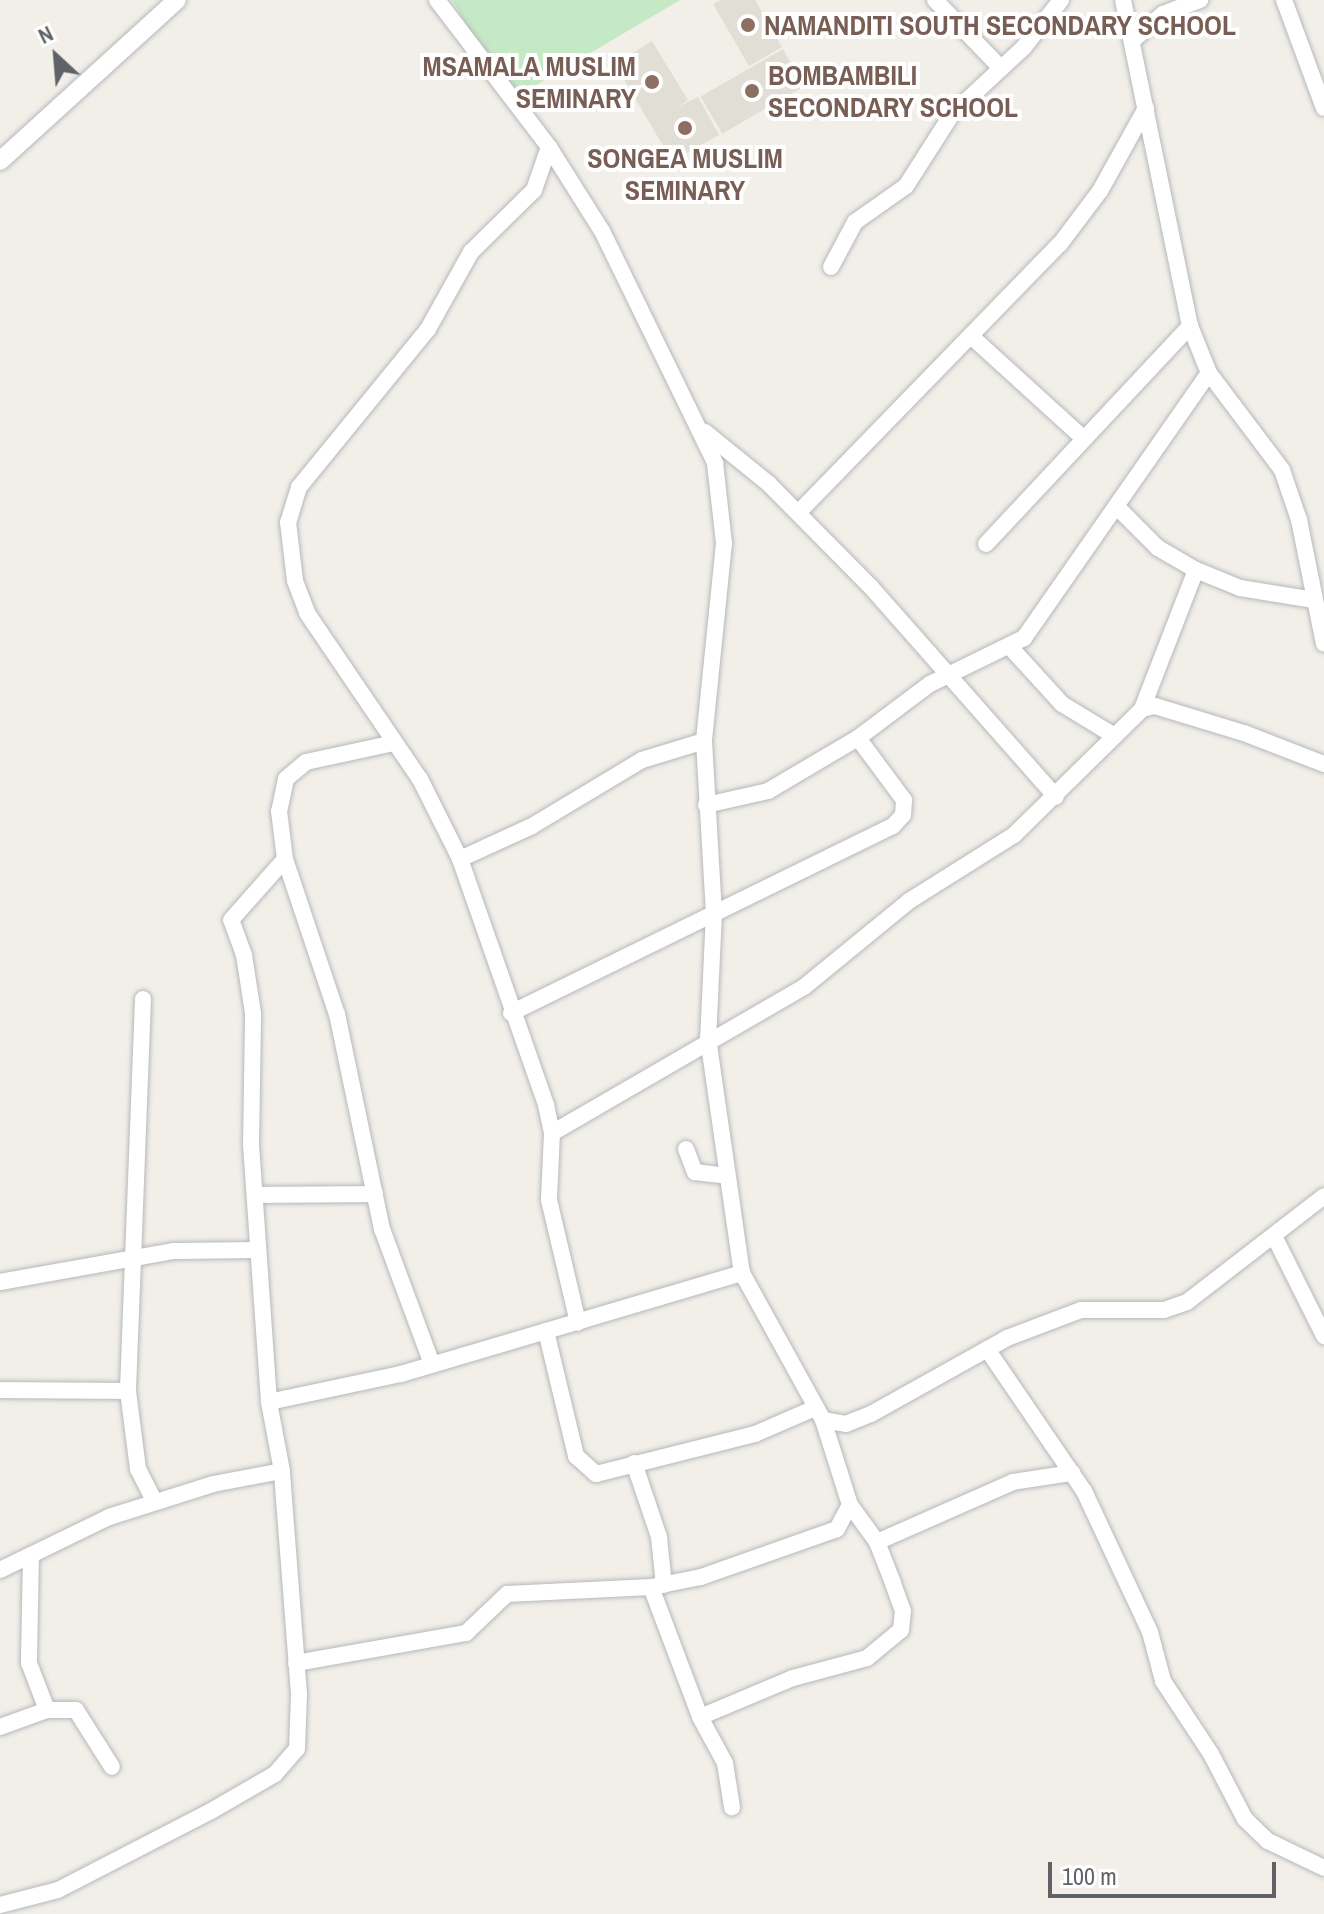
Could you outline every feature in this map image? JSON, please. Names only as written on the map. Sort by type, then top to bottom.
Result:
[{"type":"street","points":[[4,154],[177,0]]},
{"type":"street","points":[[437,0],[549,147],[602,231],[703,431],[724,518],[704,741],[714,913],[708,1038],[742,1273],[819,1414],[850,1505],[877,1542],[903,1611],[901,1630],[888,1646],[700,1717]]},
{"type":"street","points":[[935,0],[1001,68]]},
{"type":"street","points":[[831,267],[855,222],[906,186],[952,114],[1001,68],[1061,0]]},
{"type":"street","points":[[1106,0],[1123,3],[1190,326],[1209,373],[1282,470],[1324,644]]},
{"type":"street","points":[[1132,41],[1163,14],[1200,0]]},
{"type":"street","points":[[1284,0],[1324,108]]},
{"type":"street","points":[[798,513],[972,337],[1082,218],[1146,108]]},
{"type":"street","points":[[549,147],[534,190],[471,252],[428,329],[317,462],[290,507],[295,581],[307,613],[435,804],[460,859],[552,1133],[549,1200],[578,1323]]},
{"type":"street","points":[[986,544],[1082,437],[1190,326]]},
{"type":"street","points":[[972,337],[1082,437]]},
{"type":"street","points":[[706,805],[768,791],[858,738],[949,674],[1011,648],[1040,623],[1209,373]]},
{"type":"street","points":[[703,431],[798,513],[949,674],[1056,797]]},
{"type":"street","points":[[1118,508],[1158,548],[1196,570],[1240,588],[1314,600]]},
{"type":"street","points":[[552,1133],[640,1085],[708,1038],[804,987],[909,901],[1014,835],[1142,709],[1196,570]]},
{"type":"street","points":[[1011,648],[1062,704],[1113,735]]},
{"type":"street","points":[[1142,709],[1155,706],[1324,764]]},
{"type":"street","points":[[511,1013],[714,913],[794,878],[903,815],[893,780],[858,738]]},
{"type":"street","points":[[460,859],[532,826],[642,760],[704,741]]},
{"type":"street","points":[[394,743],[330,753],[286,779],[278,795],[285,859],[337,1014],[382,1229],[432,1364]]},
{"type":"street","points":[[0,1905],[58,1890],[253,1789],[286,1764],[301,1725],[282,1471],[269,1402],[258,1250],[253,1013],[231,914],[285,859]]},
{"type":"street","points":[[143,999],[138,1205],[130,1260],[128,1391],[138,1469],[155,1502]]},
{"type":"street","points":[[686,1149],[695,1172],[727,1176]]},
{"type":"street","points":[[256,1195],[375,1194]]},
{"type":"street","points":[[546,1331],[568,1429],[586,1471],[608,1473],[634,1463],[770,1430],[819,1414],[846,1424],[871,1414],[987,1349],[1081,1310],[1164,1310],[1187,1302],[1275,1238],[1324,1196]]},
{"type":"street","points":[[1275,1238],[1324,1336]]},
{"type":"street","points":[[0,1282],[174,1251],[258,1250]]},
{"type":"street","points":[[269,1402],[432,1364],[742,1273]]},
{"type":"street","points":[[987,1349],[1072,1473],[1150,1632],[1163,1681],[1211,1754],[1245,1819],[1268,1841],[1324,1868]]},
{"type":"street","points":[[0,1390],[128,1391]]},
{"type":"street","points":[[634,1463],[659,1537],[657,1586],[700,1717],[725,1763],[732,1807]]},
{"type":"street","points":[[1,1566],[155,1502],[282,1471]]},
{"type":"street","points":[[877,1542],[1013,1482],[1072,1473]]},
{"type":"street","points":[[296,1663],[466,1633],[507,1594],[657,1586],[837,1529],[850,1505]]},
{"type":"street","points":[[31,1555],[29,1663],[47,1710]]},
{"type":"street","points":[[0,1727],[47,1710],[81,1712],[112,1767]]},
{"type":"shaded area","name":"NAMANDITI SOUTH SECONDARY SCHOOL","points":[[721,0],[755,0],[782,47],[749,66],[713,4]]},
{"type":"shaded area","points":[[652,41],[688,100],[678,107],[698,97],[719,135],[672,161],[615,64]]},
{"type":"shaded area","name":"BOMBAMBILI SECONDARY SCHOOL","points":[[783,49],[804,86],[722,134],[701,96]]},
{"type":"green space","points":[[452,0],[680,0],[511,100]]},
{"type":"place","name":"NAMANDITI SOUTH SECONDARY SCHOOL","points":[[748,25]]},
{"type":"place","name":"MSAMALA MUSLIM SEMINARY","points":[[652,82]]},
{"type":"place","name":"BOMBAMBILI SECONDARY SCHOOL","points":[[752,91]]},
{"type":"place","name":"SONGEA MUSLIM SEMINARY","points":[[685,128]]}]
